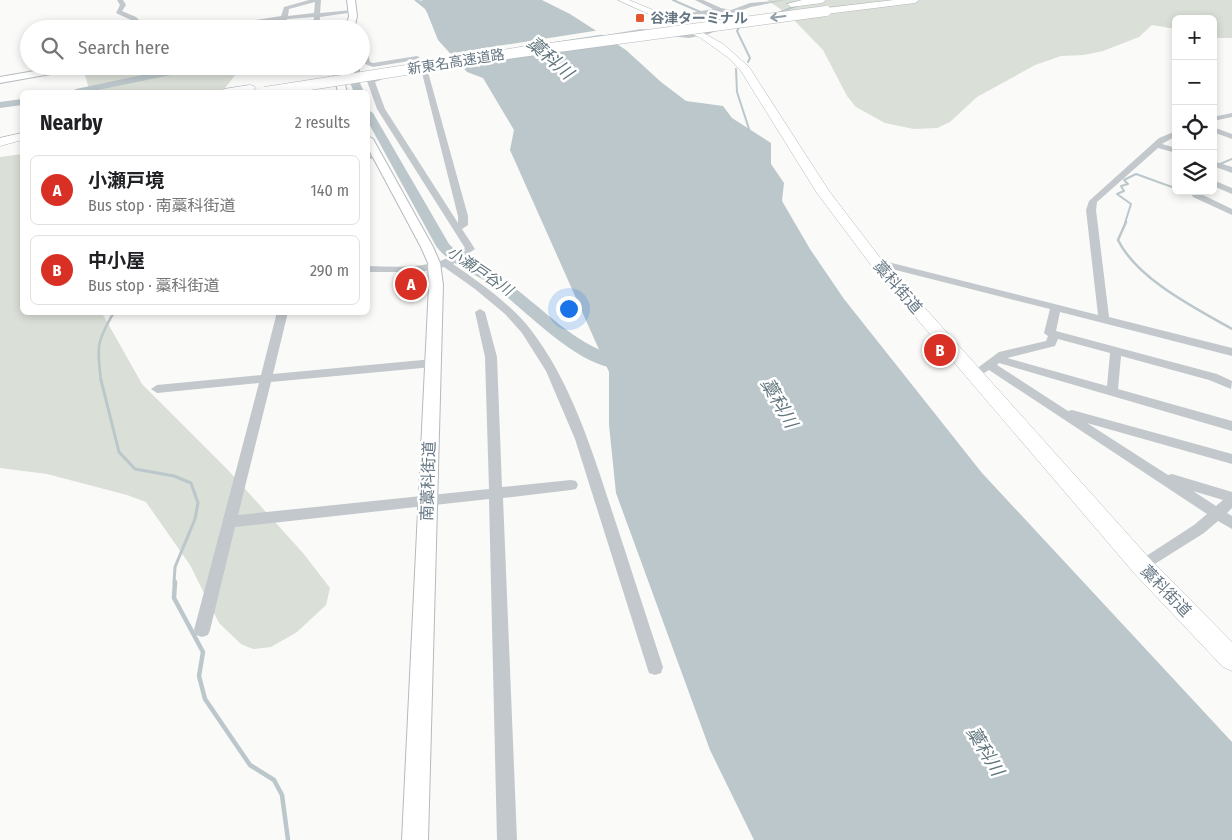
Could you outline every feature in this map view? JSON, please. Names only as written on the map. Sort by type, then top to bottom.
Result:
[{"type":"highway","name":"藁科街道","points":[[622,0],[699,34],[728,50],[745,69],[824,193],[876,262],[1142,566],[1232,660]]},
{"type":"highway","name":"新東名高速道路","points":[[370,70],[822,0]]},
{"type":"highway","name":"新東名高速道路","points":[[278,90],[530,51],[916,0]]},
{"type":"highway","name":"新東名高速道路","points":[[237,90],[334,75]]},
{"type":"highway","points":[[0,133],[20,129]]},
{"type":"highway","points":[[0,142],[20,137]]},
{"type":"main road","points":[[351,0],[351,20]]},
{"type":"main road","points":[[0,80],[28,75]]},
{"type":"main road","points":[[338,75],[342,90]]},
{"type":"main road","name":"南藁科街道","points":[[372,156],[441,267],[436,285],[415,840]]},
{"type":"street","points":[[120,0],[123,5],[118,12],[136,20]]},
{"type":"street","points":[[284,18],[286,8],[317,0],[317,20]]},
{"type":"street","points":[[698,0],[720,10],[732,12],[750,5],[783,0]]},
{"type":"street","points":[[663,18],[720,10]]},
{"type":"street","points":[[259,20],[352,12]]},
{"type":"street","points":[[370,74],[422,67],[634,31],[651,31],[678,37],[699,34],[723,26],[732,12]]},
{"type":"street","points":[[370,64],[417,58],[422,67],[463,216],[463,225],[457,228]]},
{"type":"street","points":[[422,67],[374,79],[370,84],[382,109],[469,246],[470,249],[441,267]]},
{"type":"street","points":[[338,78],[361,75]]},
{"type":"street","points":[[1217,119],[1232,115]]},
{"type":"street","points":[[1217,131],[1232,137]]},
{"type":"street","points":[[1104,319],[1091,210],[1093,201],[1156,145],[1172,135]]},
{"type":"street","points":[[1156,145],[1173,150]]},
{"type":"street","points":[[1217,164],[1232,170]]},
{"type":"street","points":[[1217,186],[1232,191]]},
{"type":"street","points":[[1196,195],[1232,212]]},
{"type":"street","points":[[876,262],[1232,352]]},
{"type":"street","points":[[370,269],[441,267],[472,282],[511,315],[535,343],[573,418],[655,667]]},
{"type":"street","points":[[1056,306],[1050,333],[1213,377],[1232,384]]},
{"type":"street","points":[[480,312],[491,357],[507,840]]},
{"type":"street","points":[[202,630],[281,315]]},
{"type":"street","points":[[974,375],[993,362],[1017,351],[1051,343],[1054,334]]},
{"type":"street","points":[[1112,392],[1116,351]]},
{"type":"street","points":[[993,362],[1112,392],[1232,426]]},
{"type":"street","points":[[993,362],[1058,410],[1232,523]]},
{"type":"street","points":[[157,389],[433,363]]},
{"type":"street","points":[[1058,410],[1232,460]]},
{"type":"street","points":[[1160,475],[1232,496]]},
{"type":"street","points":[[229,522],[571,485]]},
{"type":"street","points":[[1142,566],[1199,528],[1232,500]]},
{"type":"shaded area","points":[[767,0],[1232,0],[1232,38],[1217,38],[1217,15],[1172,15],[1172,28],[1152,25],[1139,37],[1103,51],[1084,55],[1061,56],[1035,65],[977,97],[950,122],[937,128],[914,129],[885,123],[856,107],[847,96],[823,50],[789,15]]},
{"type":"shaded area","points":[[85,75],[235,75],[224,90],[89,90]]},
{"type":"shaded area","points":[[20,154],[20,315],[103,315],[142,384],[228,470],[303,553],[330,588],[326,605],[297,632],[271,647],[253,649],[241,644],[219,623],[190,565],[146,502],[127,495],[47,474],[0,468],[0,157]]},
{"type":"water","points":[[422,0],[542,0],[570,14],[626,50],[661,82],[686,101],[723,106],[732,118],[771,143],[771,164],[784,183],[782,201],[810,249],[844,299],[982,473],[1232,742],[1232,840],[754,840],[710,750],[616,493],[609,425],[609,372],[510,150],[514,130],[483,78],[467,72],[438,40]]},
{"type":"pier","points":[[600,30],[606,34],[451,58],[447,54]]},
{"type":"waterway","name":"藁科川","points":[[418,0],[428,7],[437,21]]},
{"type":"waterway","points":[[673,0],[721,21]]},
{"type":"waterway","points":[[778,13],[796,6]]},
{"type":"waterway","points":[[740,26],[737,31],[750,58],[748,62]]},
{"type":"waterway","points":[[736,69],[737,92],[750,132]]},
{"type":"waterway","name":"小瀬戸谷川","points":[[86,90],[157,75]]},
{"type":"waterway","name":"小瀬戸谷川","points":[[355,75],[355,83],[358,90]]},
{"type":"waterway","name":"小瀬戸谷川","points":[[0,105],[20,102]]},
{"type":"waterway","name":"小瀬戸谷川","points":[[370,117],[443,246],[451,254],[506,288],[575,345],[588,353],[619,363]]},
{"type":"waterway","points":[[1217,165],[1232,159]]},
{"type":"waterway","points":[[1125,223],[1131,204],[1117,194],[1124,191],[1121,186],[1128,184],[1124,180],[1136,174],[1172,187]]},
{"type":"waterway","points":[[1126,222],[1118,240],[1139,267],[1168,291],[1232,329]]},
{"type":"waterway","points":[[101,381],[99,345],[112,315]]},
{"type":"waterway","points":[[101,380],[119,452],[135,469],[174,476],[191,483],[198,503],[195,519],[175,567],[174,583]]},
{"type":"waterway","points":[[175,582],[174,598],[203,652],[199,676],[205,699],[250,765],[274,780],[282,795],[288,840]]},
{"type":"place","name":"谷津ターミナル","points":[[640,18]]},
{"type":"place","name":"小瀬戸境","points":[[411,284]]},
{"type":"place","name":"中小屋","points":[[940,350]]}]
